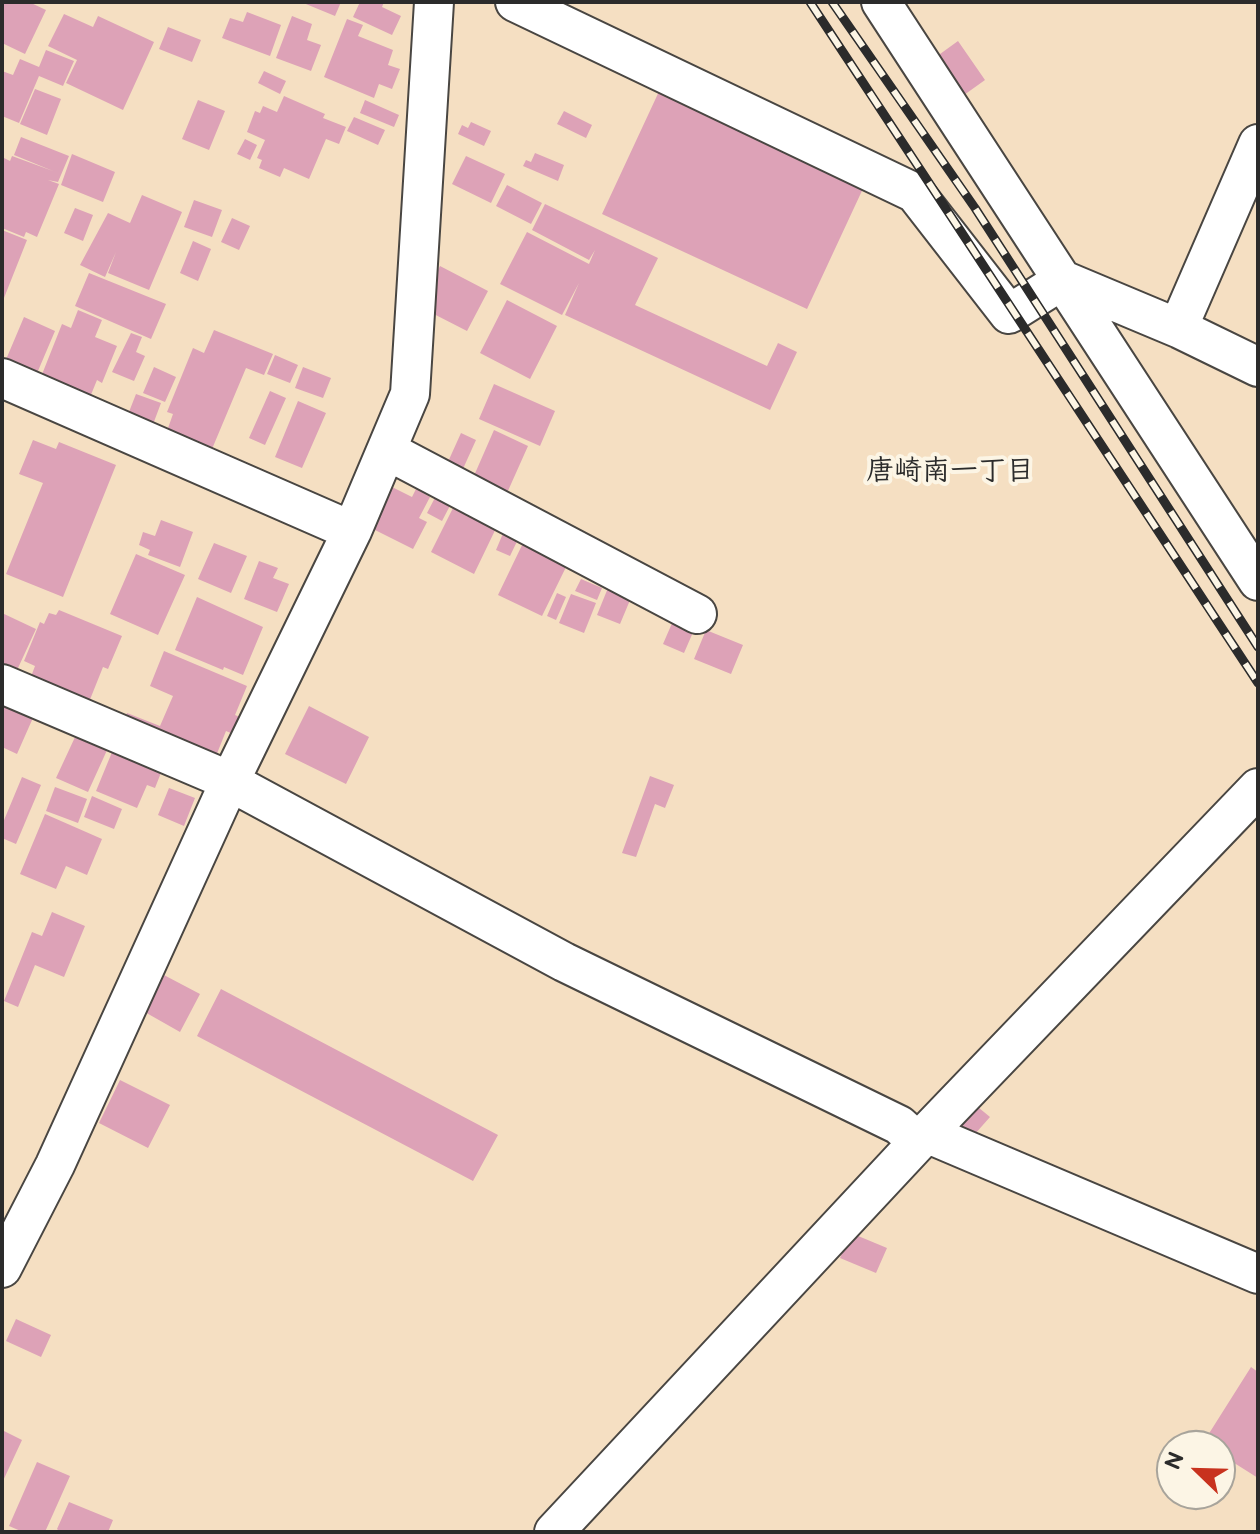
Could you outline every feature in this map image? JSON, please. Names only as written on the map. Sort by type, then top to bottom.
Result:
[{"type":"street","points":[[2,1268],[55,1165],[230,781],[352,531],[410,394],[434,2]]},
{"type":"street","points":[[515,2],[915,193],[1009,314],[1063,280]]},
{"type":"street","points":[[881,2],[1258,581]]},
{"type":"street","points":[[1178,328],[1258,144]]},
{"type":"street","points":[[1063,280],[1178,328],[1258,367]]},
{"type":"street","points":[[2,378],[352,531]]},
{"type":"street","points":[[388,451],[697,614]]},
{"type":"street","points":[[2,684],[230,781],[564,962],[922,1138],[1258,1274]]},
{"type":"street","points":[[554,1532],[922,1138],[1258,788]]},
{"type":"building","points":[[2,2],[29,2],[46,10],[25,54],[2,43]]},
{"type":"building","points":[[301,2],[341,2],[335,16]]},
{"type":"building","points":[[360,2],[384,2],[382,7],[401,16],[392,35],[353,17]]},
{"type":"building","points":[[247,12],[281,25],[270,56],[222,38],[230,18],[243,22]]},
{"type":"building","points":[[64,14],[93,27],[98,16],[154,42],[123,110],[66,83],[77,60],[48,46]]},
{"type":"building","points":[[292,16],[312,24],[307,40],[321,45],[311,71],[276,58]]},
{"type":"building","points":[[347,19],[363,25],[358,36],[393,50],[388,65],[400,69],[392,89],[379,84],[374,98],[324,77]]},
{"type":"building","points":[[168,27],[201,40],[192,62],[159,49]]},
{"type":"building","points":[[958,41],[985,80],[957,100],[929,62]]},
{"type":"building","points":[[46,50],[74,61],[63,86],[39,76],[19,123],[2,116],[2,71],[13,75],[20,59],[39,67]]},
{"type":"building","points":[[264,71],[286,81],[280,94],[258,83]]},
{"type":"building","points":[[662,85],[867,180],[807,309],[602,214]]},
{"type":"building","points":[[35,89],[61,99],[47,135],[20,124]]},
{"type":"building","points":[[284,96],[346,127],[339,144],[326,139],[309,179],[284,168],[280,177],[259,168],[262,160],[257,158],[265,140],[247,132],[255,111],[260,113],[263,106],[277,112]]},
{"type":"building","points":[[198,100],[225,111],[209,150],[182,139]]},
{"type":"building","points":[[365,100],[399,115],[394,127],[360,113]]},
{"type":"building","points":[[564,111],[592,125],[586,138],[557,124]]},
{"type":"building","points":[[354,117],[385,130],[378,145],[347,131]]},
{"type":"building","points":[[471,122],[491,131],[484,146],[458,134],[462,125],[468,128]]},
{"type":"building","points":[[21,137],[69,156],[58,182],[48,180],[59,184],[37,237],[26,232],[24,237],[2,228],[2,157],[10,161],[12,156],[53,171],[14,155]]},
{"type":"building","points":[[245,139],[257,145],[250,160],[237,154]]},
{"type":"building","points":[[535,153],[564,165],[558,181],[523,166],[526,160],[531,162]]},
{"type":"building","points":[[72,154],[115,172],[103,202],[61,185]]},
{"type":"building","points":[[466,156],[505,174],[491,203],[452,184]]},
{"type":"building","points":[[507,185],[542,203],[531,224],[496,206]]},
{"type":"building","points":[[142,195],[182,212],[149,290],[108,273],[116,252],[105,277],[80,265],[108,213],[130,223]]},
{"type":"building","points":[[194,200],[222,210],[212,237],[184,227]]},
{"type":"building","points":[[545,204],[658,258],[635,305],[767,366],[778,343],[797,352],[770,410],[565,315],[579,283],[562,315],[500,284],[527,232],[589,264],[595,250],[589,260],[532,230]]},
{"type":"building","points":[[75,208],[93,215],[83,241],[64,233]]},
{"type":"building","points":[[232,218],[250,226],[239,250],[221,242]]},
{"type":"building","points":[[2,230],[27,240],[2,303]]},
{"type":"building","points":[[193,241],[211,249],[198,281],[180,273]]},
{"type":"building","points":[[440,266],[488,291],[467,331],[424,309],[425,295]]},
{"type":"building","points":[[89,273],[166,304],[151,339],[75,306]]},
{"type":"building","points":[[507,300],[557,326],[530,379],[480,353]]},
{"type":"building","points":[[78,310],[102,320],[95,337],[117,346],[102,383],[97,380],[86,407],[37,387],[62,324],[71,328]]},
{"type":"building","points":[[24,317],[55,331],[32,385],[2,369]]},
{"type":"building","points":[[214,330],[273,354],[264,375],[246,368],[212,449],[167,431],[173,414],[167,412],[193,348],[204,353]]},
{"type":"building","points":[[131,333],[142,337],[136,352],[145,356],[134,381],[112,372]]},
{"type":"building","points":[[275,355],[298,365],[290,383],[267,374]]},
{"type":"building","points":[[154,367],[176,377],[165,402],[143,393]]},
{"type":"building","points":[[303,367],[331,378],[323,398],[295,388]]},
{"type":"building","points":[[494,384],[555,411],[540,446],[479,419]]},
{"type":"building","points":[[270,391],[286,398],[265,445],[249,438]]},
{"type":"building","points":[[136,394],[161,403],[152,427],[127,417]]},
{"type":"building","points":[[298,401],[326,413],[302,468],[275,457]]},
{"type":"building","points":[[494,430],[528,446],[507,493],[473,478]]},
{"type":"building","points":[[461,433],[476,440],[462,471],[447,464]]},
{"type":"building","points":[[33,440],[56,449],[59,442],[116,465],[63,597],[6,574],[43,483],[19,474]]},
{"type":"building","points":[[386,484],[412,497],[416,489],[430,497],[419,518],[427,522],[413,549],[365,525]]},
{"type":"building","points":[[439,490],[454,498],[442,521],[427,513]]},
{"type":"building","points":[[458,498],[500,520],[474,574],[431,552]]},
{"type":"building","points":[[161,520],[193,532],[180,567],[148,555],[150,550],[139,545],[143,532],[155,536]]},
{"type":"building","points":[[507,524],[522,531],[510,556],[496,550]]},
{"type":"building","points":[[524,541],[568,563],[542,616],[498,595]]},
{"type":"building","points":[[214,543],[247,556],[231,593],[198,579]]},
{"type":"building","points":[[136,554],[185,575],[158,635],[110,614]]},
{"type":"building","points":[[259,561],[278,568],[273,578],[289,584],[277,612],[244,599]]},
{"type":"building","points":[[581,579],[602,588],[597,600],[575,591]]},
{"type":"building","points":[[610,583],[633,593],[620,624],[597,615]]},
{"type":"building","points":[[557,593],[566,597],[556,620],[547,616]]},
{"type":"building","points":[[571,594],[596,603],[584,633],[559,623]]},
{"type":"building","points":[[197,597],[263,627],[243,675],[175,650]]},
{"type":"building","points":[[59,610],[122,636],[108,669],[103,667],[87,707],[29,682],[35,666],[24,661],[40,622],[44,624],[49,613],[56,615]]},
{"type":"building","points":[[2,613],[36,629],[12,681],[2,676]]},
{"type":"building","points":[[676,614],[697,623],[684,653],[663,644]]},
{"type":"building","points":[[706,630],[743,645],[731,674],[694,659]]},
{"type":"building","points":[[164,651],[247,686],[235,715],[249,721],[242,738],[226,731],[214,761],[121,728],[127,713],[160,726],[173,696],[150,686]]},
{"type":"building","points":[[2,695],[36,711],[17,754],[2,747]]},
{"type":"building","points":[[309,706],[369,737],[346,784],[285,754]]},
{"type":"building","points":[[76,735],[108,748],[88,792],[56,778]]},
{"type":"building","points":[[117,740],[166,760],[155,788],[147,785],[137,808],[96,791]]},
{"type":"building","points":[[650,776],[674,785],[665,808],[655,804],[636,857],[622,853]]},
{"type":"building","points":[[22,777],[41,785],[16,844],[2,838],[2,825]]},
{"type":"building","points":[[55,787],[87,799],[78,823],[46,811]]},
{"type":"building","points":[[169,788],[195,798],[184,826],[158,815]]},
{"type":"building","points":[[92,796],[122,809],[114,829],[84,817]]},
{"type":"building","points":[[45,814],[102,839],[87,875],[66,866],[56,889],[20,874]]},
{"type":"building","points":[[52,912],[85,926],[64,977],[35,965],[18,1007],[4,1001],[32,932],[42,936]]},
{"type":"building","points":[[162,974],[200,994],[180,1032],[143,1011]]},
{"type":"building","points":[[221,989],[498,1135],[473,1181],[197,1036]]},
{"type":"building","points":[[120,1080],[170,1105],[148,1148],[99,1123]]},
{"type":"building","points":[[967,1098],[990,1117],[967,1143],[946,1125]]},
{"type":"building","points":[[851,1233],[887,1248],[876,1273],[840,1258]]},
{"type":"building","points":[[16,1319],[51,1335],[41,1357],[6,1341]]},
{"type":"building","points":[[1251,1367],[1258,1372],[1258,1478],[1236,1464],[1236,1430],[1211,1430]]},
{"type":"building","points":[[2,1430],[22,1440],[2,1483]]},
{"type":"building","points":[[37,1462],[70,1476],[45,1532],[23,1532],[9,1526]]},
{"type":"building","points":[[69,1502],[113,1520],[108,1532],[60,1532],[57,1529]]},
{"type":"railway","points":[[810,2],[1258,683]]},
{"type":"railway","points":[[832,2],[975,208],[1258,647]]},
{"type":"district","name":"唐崎南一丁目","points":[[950,472]]}]
